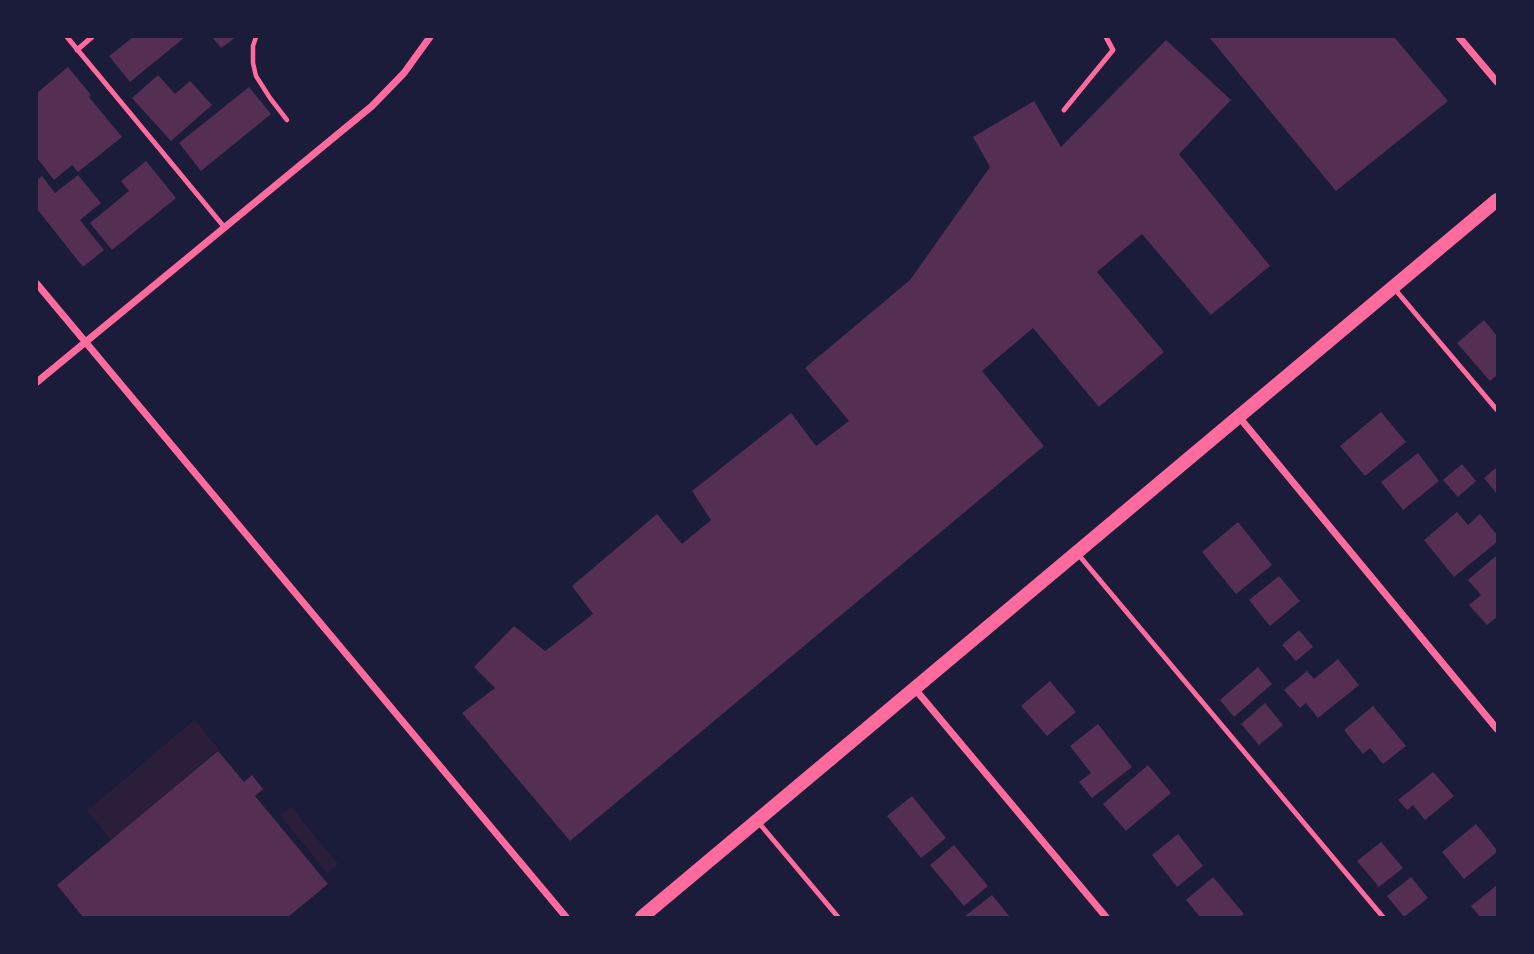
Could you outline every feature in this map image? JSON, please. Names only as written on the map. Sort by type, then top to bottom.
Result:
[{"type":"main road","points":[[642,917],[1497,200]]},
{"type":"street","points":[[37,382],[372,106],[404,74],[430,37]]},
{"type":"street","points":[[1459,37],[1497,82]]},
{"type":"street","points":[[37,284],[566,917]]},
{"type":"street","points":[[1239,417],[1497,729]]},
{"type":"street","points":[[915,689],[1107,917]]},
{"type":"lane","points":[[67,37],[225,228]]},
{"type":"lane","points":[[77,50],[92,37]]},
{"type":"lane","points":[[1064,110],[1113,50],[1106,37]]},
{"type":"lane","points":[[1393,287],[1497,410]]},
{"type":"lane","points":[[1077,553],[1383,917]]},
{"type":"lane","points":[[758,821],[838,917]]},
{"type":"path","points":[[256,37],[253,46],[256,76],[287,120]]},
{"type":"shaded area","points":[[194,720],[219,749],[111,840],[87,811]]},
{"type":"shaded area","points":[[291,807],[338,864],[327,873],[280,815]]},
{"type":"building","points":[[133,37],[185,37],[130,82],[109,56]]},
{"type":"building","points":[[212,37],[236,37],[221,48]]},
{"type":"building","points":[[1209,37],[1394,37],[1448,101],[1336,191]]},
{"type":"building","points":[[1166,40],[1231,100],[1179,154],[1270,266],[1211,315],[1142,234],[1097,272],[1164,352],[1099,407],[1033,328],[982,371],[1044,446],[570,841],[462,713],[495,688],[474,667],[514,626],[545,651],[593,614],[572,586],[657,514],[682,544],[711,520],[692,491],[791,413],[816,446],[849,421],[805,368],[910,280],[990,167],[973,137],[1034,101],[1061,147]]},
{"type":"building","points":[[68,67],[122,137],[78,172],[72,165],[54,180],[37,158],[37,93]]},
{"type":"building","points":[[158,75],[175,94],[190,81],[212,105],[171,141],[132,98]]},
{"type":"building","points":[[249,87],[271,114],[201,171],[179,143]]},
{"type":"building","points":[[146,161],[176,198],[112,250],[90,223],[129,191],[121,181]]},
{"type":"building","points":[[78,175],[101,203],[80,220],[104,250],[83,267],[37,209],[37,180],[42,176],[55,193]]},
{"type":"building","points":[[1484,320],[1497,336],[1497,375],[1490,381],[1457,343]]},
{"type":"building","points":[[1381,412],[1406,442],[1365,476],[1340,446]]},
{"type":"building","points":[[1418,453],[1439,481],[1403,510],[1381,482]]},
{"type":"building","points":[[1462,464],[1476,481],[1458,497],[1443,480]]},
{"type":"building","points":[[1497,467],[1497,494],[1484,478]]},
{"type":"building","points":[[1457,512],[1468,525],[1480,514],[1497,535],[1497,542],[1454,577],[1424,540]]},
{"type":"building","points":[[1238,522],[1272,565],[1236,594],[1202,552]]},
{"type":"building","points":[[1497,555],[1497,617],[1487,625],[1469,605],[1481,595],[1468,580]]},
{"type":"building","points":[[1279,576],[1300,601],[1270,626],[1249,600]]},
{"type":"building","points":[[1299,630],[1313,647],[1296,661],[1282,645]]},
{"type":"building","points":[[1338,659],[1359,685],[1318,718],[1306,703],[1300,708],[1284,690],[1307,671],[1314,679]]},
{"type":"building","points":[[1258,667],[1272,684],[1234,717],[1220,700]]},
{"type":"building","points":[[1050,681],[1076,712],[1047,736],[1021,706]]},
{"type":"building","points":[[1265,703],[1283,725],[1259,745],[1241,724]]},
{"type":"building","points":[[1373,706],[1406,746],[1383,764],[1370,748],[1363,754],[1344,730]]},
{"type":"building","points":[[1098,724],[1132,767],[1092,798],[1079,782],[1091,773],[1070,746]]},
{"type":"building","points":[[218,751],[244,782],[252,775],[263,789],[255,796],[328,884],[288,917],[83,917],[57,885]]},
{"type":"building","points":[[1148,765],[1171,793],[1126,831],[1103,804]]},
{"type":"building","points":[[1433,772],[1454,796],[1425,820],[1413,805],[1407,810],[1398,800]]},
{"type":"building","points":[[912,796],[946,838],[921,858],[887,816]]},
{"type":"building","points":[[1476,824],[1497,852],[1464,879],[1442,852]]},
{"type":"building","points":[[1178,834],[1203,866],[1177,887],[1152,855]]},
{"type":"building","points":[[1381,842],[1403,868],[1379,887],[1357,861]]},
{"type":"building","points":[[954,845],[988,886],[964,906],[930,865]]},
{"type":"building","points":[[1213,877],[1244,914],[1240,917],[1200,917],[1186,900]]},
{"type":"building","points":[[1411,877],[1428,898],[1404,917],[1387,896]]},
{"type":"building","points":[[1497,885],[1497,917],[1480,917],[1471,906]]},
{"type":"building","points":[[992,895],[1010,917],[964,917]]}]
